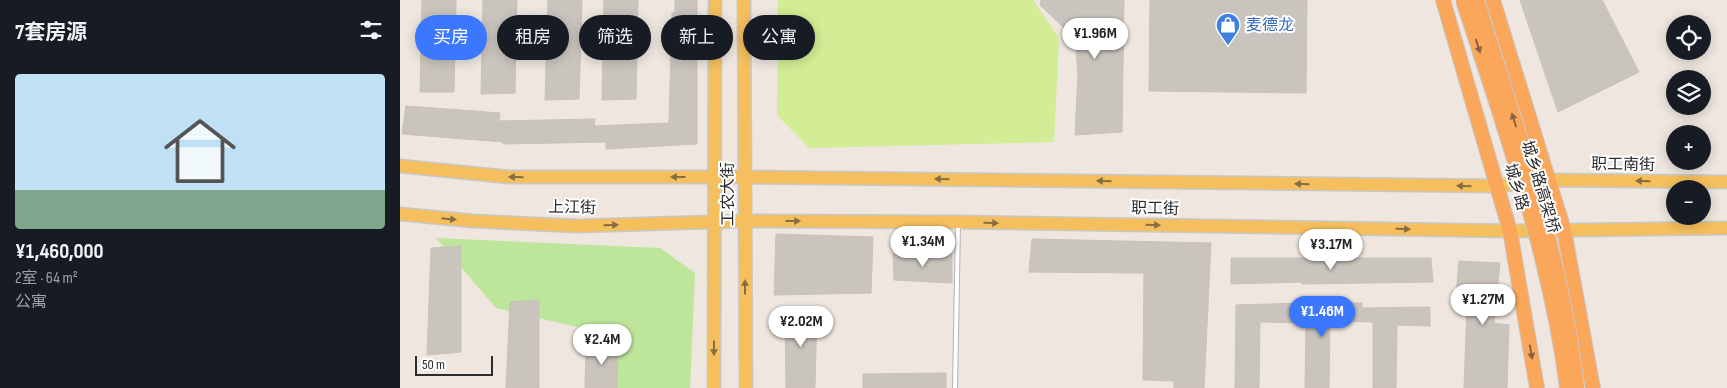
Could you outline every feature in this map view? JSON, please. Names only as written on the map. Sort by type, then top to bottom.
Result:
[{"type":"highway","name":"城乡路","points":[[1443,0],[1510,231],[1537,388]]},
{"type":"highway","name":"城乡路高架桥","points":[[1463,0],[1526,195],[1540,246],[1567,388]]},
{"type":"highway","name":"城乡路高架桥","points":[[1477,0],[1550,242],[1567,322],[1577,388]]},
{"type":"highway","points":[[1493,0],[1564,230],[1593,388]]},
{"type":"main road","name":"工农大街","points":[[714,388],[715,0]]},
{"type":"main road","name":"工农大街","points":[[744,0],[746,388]]},
{"type":"main road","name":"上江街","points":[[400,166],[510,177],[744,177]]},
{"type":"main road","name":"职工街","points":[[744,177],[1498,186],[1548,180]]},
{"type":"main road","name":"职工南街","points":[[1548,180],[1727,182]]},
{"type":"main road","name":"上江街","points":[[400,214],[473,222],[577,226],[744,221]]},
{"type":"main road","name":"职工街","points":[[744,221],[958,222],[1510,231],[1564,230]]},
{"type":"main road","points":[[1564,230],[1727,228]]},
{"type":"lane","points":[[956,388],[958,222]]},
{"type":"green space","points":[[778,0],[1033,0],[1059,38],[1054,142],[809,148],[777,115],[777,60],[815,60],[815,15],[778,15]]},
{"type":"green space","points":[[436,238],[660,248],[695,273],[690,388],[615,388],[594,331],[496,308]]},
{"type":"building","points":[[422,0],[456,0],[456,15],[422,15]]},
{"type":"building","points":[[483,0],[517,0],[517,15],[497,15],[497,60],[516,60],[515,93],[481,94],[482,60],[487,60],[487,15],[483,15]]},
{"type":"building","points":[[548,0],[582,0],[582,15],[579,15],[579,99],[545,100],[546,60],[569,60],[569,15],[548,15]]},
{"type":"building","points":[[604,0],[638,0],[638,15],[604,15]]},
{"type":"building","points":[[675,0],[697,0],[697,15],[672,15],[675,12]]},
{"type":"building","points":[[1041,0],[1124,0],[1122,132],[1075,135],[1078,75],[1076,50],[1063,27],[1040,5]]},
{"type":"building","name":"麦德龙","points":[[1150,0],[1307,0],[1306,93],[1149,91]]},
{"type":"building","points":[[1520,0],[1602,0],[1639,72],[1558,112]]},
{"type":"building","points":[[421,60],[455,60],[454,92],[420,92]]},
{"type":"building","points":[[603,60],[637,60],[636,99],[602,100]]},
{"type":"building","points":[[671,60],[697,60],[697,144],[606,149],[606,142],[503,144],[503,142],[402,134],[406,106],[500,113],[499,121],[595,119],[594,126],[669,123]]},
{"type":"building","points":[[776,234],[873,237],[871,293],[774,295]]},
{"type":"building","points":[[1032,239],[1211,243],[1204,388],[1174,388],[1174,381],[1143,380],[1144,273],[1029,272]]},
{"type":"building","points":[[461,246],[461,352],[427,355],[431,248]]},
{"type":"building","points":[[893,254],[952,254],[952,283],[894,280]]},
{"type":"building","points":[[1231,258],[1431,258],[1433,282],[1231,284]]},
{"type":"building","points":[[1459,261],[1500,263],[1494,323],[1509,325],[1507,388],[1464,388],[1467,308],[1455,309]]},
{"type":"building","points":[[539,300],[539,388],[506,388],[510,302]]},
{"type":"building","points":[[1362,303],[1362,308],[1430,307],[1430,326],[1397,325],[1396,388],[1373,388],[1373,322],[1330,321],[1329,388],[1305,388],[1306,323],[1260,322],[1259,388],[1235,388],[1236,305]]},
{"type":"building","points":[[785,309],[817,310],[815,388],[786,388]]},
{"type":"building","points":[[586,344],[618,344],[617,388],[585,388]]},
{"type":"building","points":[[946,373],[946,388],[863,388],[863,374]]},
{"type":"place","name":"麦德龙","points":[[1228,46]]}]
